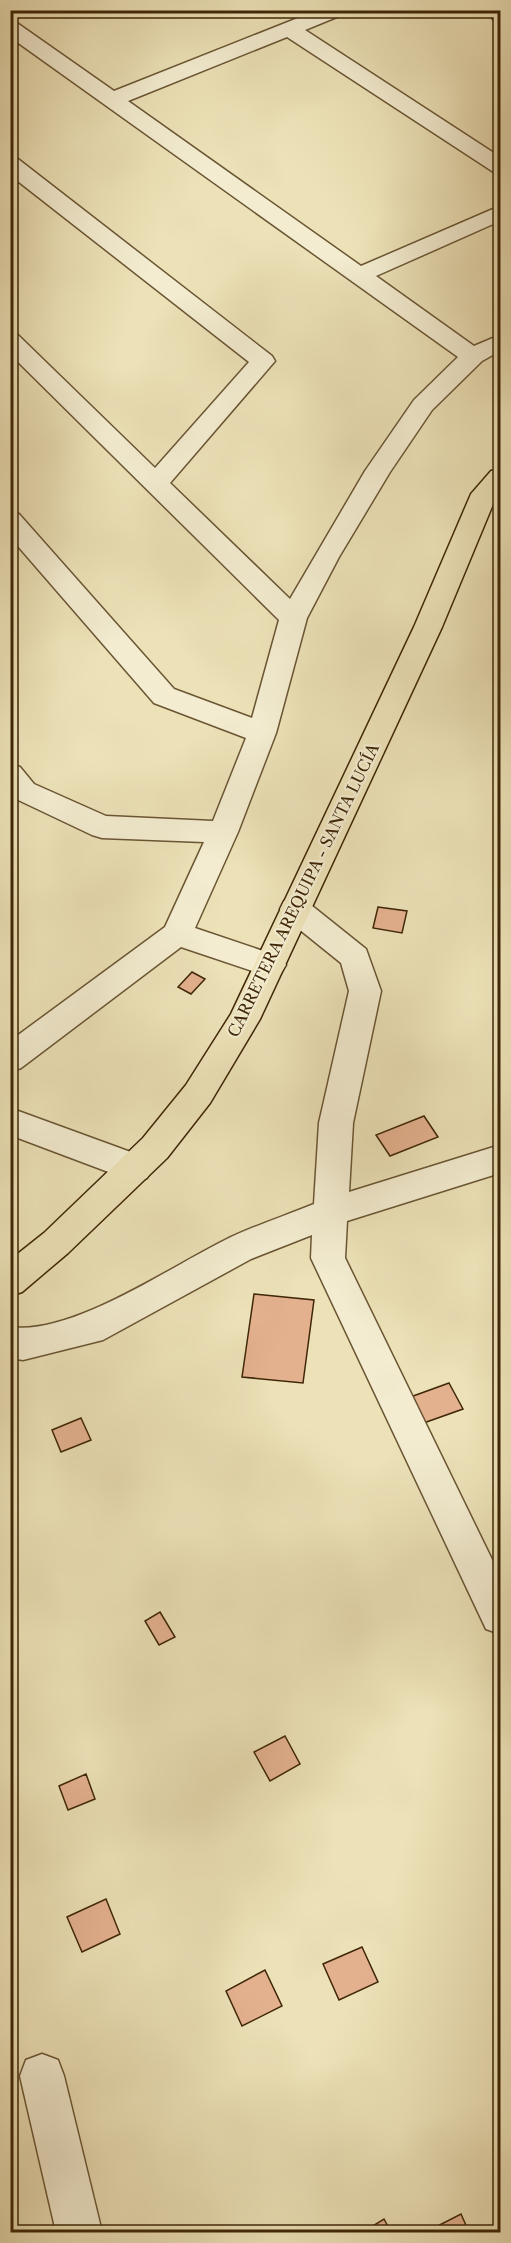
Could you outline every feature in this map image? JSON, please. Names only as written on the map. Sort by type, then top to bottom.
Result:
[{"type":"main road","name":"CARRETERA AREQUIPA - SANTA LUCÍA","points":[[10,1281],[56,1243],[155,1148],[198,1094],[244,1019],[428,627],[484,494],[501,477]]},
{"type":"street","points":[[113,99],[337,10]]},
{"type":"street","points":[[494,10],[501,15]]},
{"type":"street","points":[[10,27],[473,356]]},
{"type":"street","points":[[289,29],[501,166]]},
{"type":"street","points":[[10,164],[263,361],[155,484]]},
{"type":"street","points":[[360,275],[501,213]]},
{"type":"street","points":[[10,340],[293,618]]},
{"type":"street","points":[[10,1059],[177,934],[223,832],[262,734],[293,618],[326,556],[378,471],[423,405],[473,356],[501,342]]},
{"type":"street","points":[[10,520],[164,696],[262,734]]},
{"type":"street","points":[[10,774],[24,791],[102,827],[223,832]]},
{"type":"street","points":[[295,909],[355,957],[364,991],[336,1123],[328,1258],[501,1616]]},
{"type":"street","points":[[177,934],[270,965]]},
{"type":"street","points":[[10,1120],[135,1168]]},
{"type":"street","points":[[10,1342],[22,1344],[90,1329],[239,1249],[331,1212],[501,1158]]},
{"type":"street","points":[[42,2076],[79,2232]]},
{"type":"building","points":[[378,907],[407,911],[402,933],[373,928]]},
{"type":"building","points":[[192,972],[205,979],[191,994],[178,987]]},
{"type":"building","points":[[424,1116],[438,1137],[390,1156],[376,1135]]},
{"type":"building","points":[[254,1294],[314,1300],[303,1383],[242,1377]]},
{"type":"building","points":[[449,1383],[463,1409],[418,1425],[405,1399]]},
{"type":"building","points":[[81,1418],[91,1440],[61,1452],[52,1430]]},
{"type":"building","points":[[160,1612],[175,1637],[159,1645],[145,1621]]},
{"type":"building","points":[[285,1736],[300,1764],[270,1781],[254,1752]]},
{"type":"building","points":[[86,1774],[95,1799],[68,1810],[59,1786]]},
{"type":"building","points":[[106,1899],[120,1934],[82,1952],[67,1917]]},
{"type":"building","points":[[362,1947],[378,1982],[339,2000],[323,1964]]},
{"type":"building","points":[[265,1970],[282,2006],[242,2026],[226,1991]]},
{"type":"building","points":[[461,2214],[469,2232],[426,2232]]},
{"type":"building","points":[[384,2219],[391,2232],[363,2232]]}]
